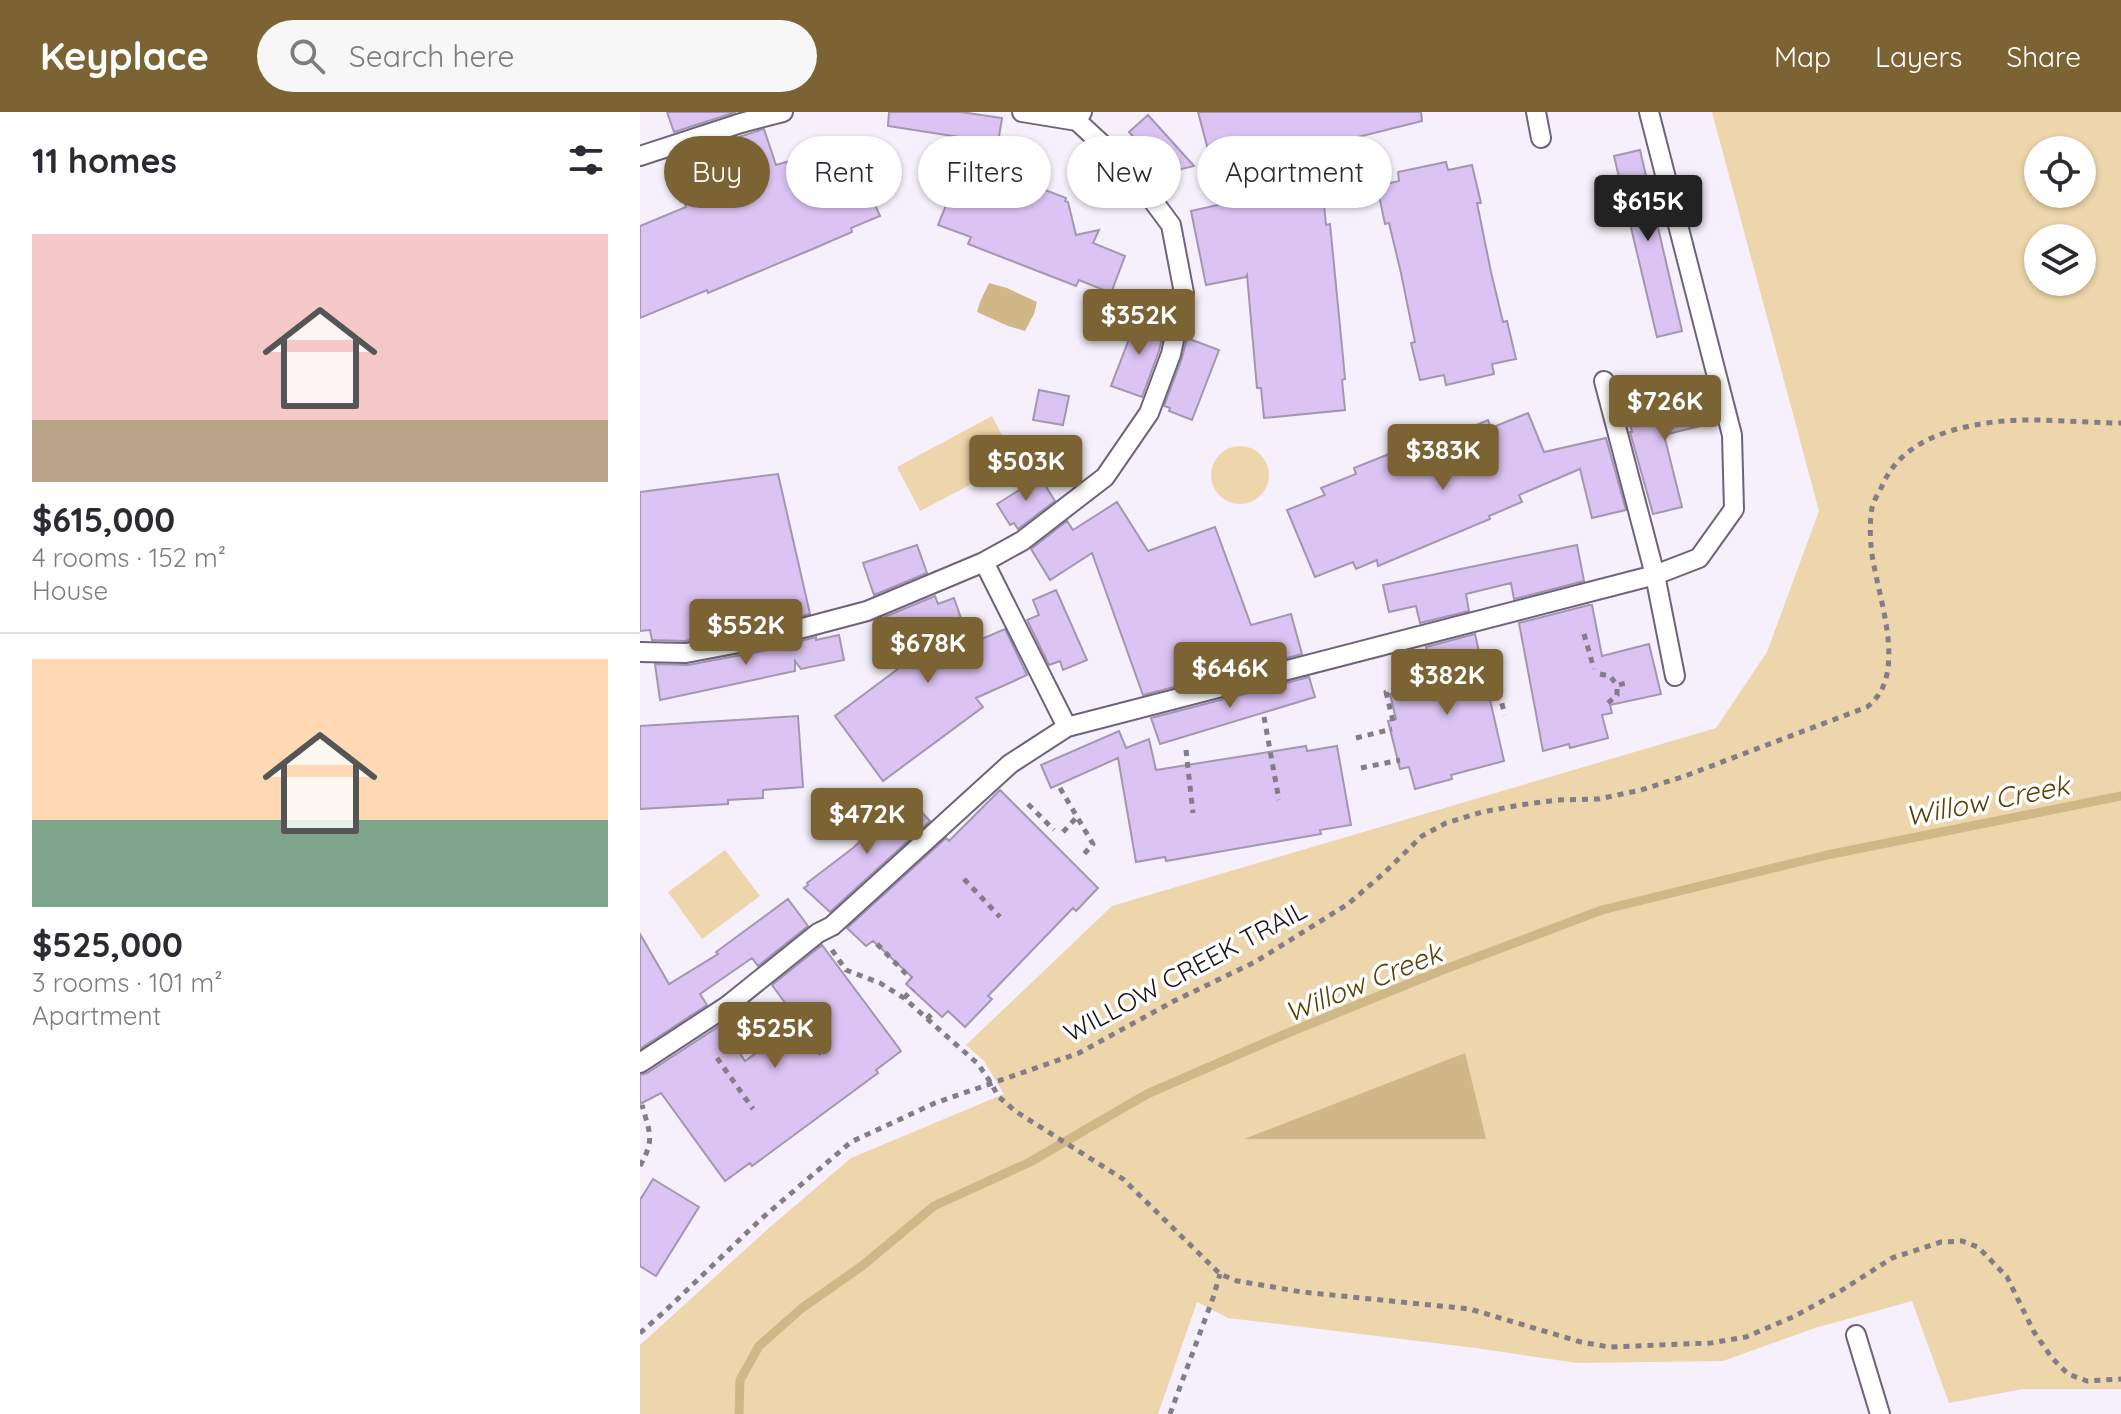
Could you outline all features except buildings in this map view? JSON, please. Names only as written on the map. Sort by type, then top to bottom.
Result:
[{"type":"lane","points":[[640,156],[783,112]]},
{"type":"lane","points":[[640,652],[686,653],[780,634],[867,611],[984,562],[1022,541],[1105,477],[1149,413],[1171,354],[1184,293],[1171,225],[1130,170],[1080,117],[1022,112]]},
{"type":"lane","points":[[1536,112],[1541,138]]},
{"type":"lane","points":[[640,1063],[727,1006],[818,933],[832,926],[1010,764],[1067,727],[1655,575],[1699,558],[1734,509],[1732,435],[1649,112]]},
{"type":"lane","points":[[1604,381],[1655,575],[1675,676]]},
{"type":"lane","points":[[984,562],[1067,727]]},
{"type":"lane","points":[[1856,1335],[1880,1414]]},
{"type":"path","name":"WILLOW CREEK TRAIL","points":[[640,1333],[761,1219],[851,1142],[935,1103],[1079,1053],[1174,1001],[1255,962],[1348,904],[1422,836],[1446,823],[1520,805],[1599,799],[1641,790],[1867,707],[1877,699],[1886,680],[1888,652],[1884,609],[1871,545],[1872,507],[1897,461],[1916,446],[1975,424],[2007,420],[2121,423]]},
{"type":"path","points":[[1584,634],[1594,669]]},
{"type":"path","points":[[1489,657],[1505,715]]},
{"type":"path","points":[[1600,674],[1610,676],[1617,685],[1617,695],[1608,703]]},
{"type":"path","points":[[1393,721],[1386,692],[1398,688],[1396,679]]},
{"type":"path","points":[[1617,685],[1627,683]]},
{"type":"path","points":[[1264,717],[1279,800]]},
{"type":"path","points":[[1356,738],[1392,729]]},
{"type":"path","points":[[1186,750],[1193,813]]},
{"type":"path","points":[[1361,768],[1400,760]]},
{"type":"path","points":[[1060,788],[1093,844],[1084,854]]},
{"type":"path","points":[[1028,804],[1054,830]]},
{"type":"path","points":[[1063,832],[1076,818]]},
{"type":"path","points":[[964,879],[1000,917]]},
{"type":"path","points":[[877,944],[911,979]]},
{"type":"path","points":[[828,946],[846,970],[880,983],[904,998],[978,1064],[998,1096],[1015,1111],[1123,1179],[1220,1274],[1237,1281],[1302,1292],[1470,1309],[1581,1342],[1609,1347],[1711,1343],[1746,1337],[1795,1316],[1892,1258],[1941,1242],[1962,1241],[1978,1247],[2007,1277],[2034,1332],[2068,1374],[2087,1381],[2121,1379]]},
{"type":"path","points":[[904,998],[913,989]]},
{"type":"path","points":[[927,1019],[935,1010]]},
{"type":"path","points":[[786,1013],[824,1057]]},
{"type":"path","points":[[746,1025],[759,1030]]},
{"type":"path","points":[[717,1058],[753,1109]]},
{"type":"path","points":[[640,1166],[651,1143],[642,1105]]},
{"type":"path","points":[[1170,1414],[1220,1274]]},
{"type":"shaded area","points":[[1712,112],[2121,112],[2121,1389],[2023,1389],[1949,1403],[1912,1301],[1815,1328],[1723,1361],[1577,1363],[1228,1318],[1197,1302],[1158,1414],[640,1414],[640,1345],[770,1227],[851,1158],[1004,1094],[984,1061],[966,1045],[1112,906],[1716,728],[1767,652],[1819,511]]},
{"type":"shaded area","points":[[989,283],[1037,302],[1025,331],[977,312]]},
{"type":"shaded area","points":[[992,416],[1016,461],[920,511],[897,467]]},
{"type":"shaded area","points":[[1240,446],[1251,448],[1260,455],[1267,464],[1267,486],[1260,495],[1251,502],[1240,504],[1229,502],[1220,495],[1213,486],[1211,475],[1213,464],[1220,455],[1229,448]]},
{"type":"shaded area","points":[[725,850],[760,896],[702,939],[668,892]]},
{"type":"shaded area","points":[[1465,1053],[1486,1139],[1244,1139]]},
{"type":"waterway","name":"Willow Creek","points":[[739,1414],[740,1380],[759,1346],[802,1308],[862,1266],[934,1206],[1030,1162],[1147,1094],[1440,971],[1602,910],[1827,855],[2121,796]]}]
